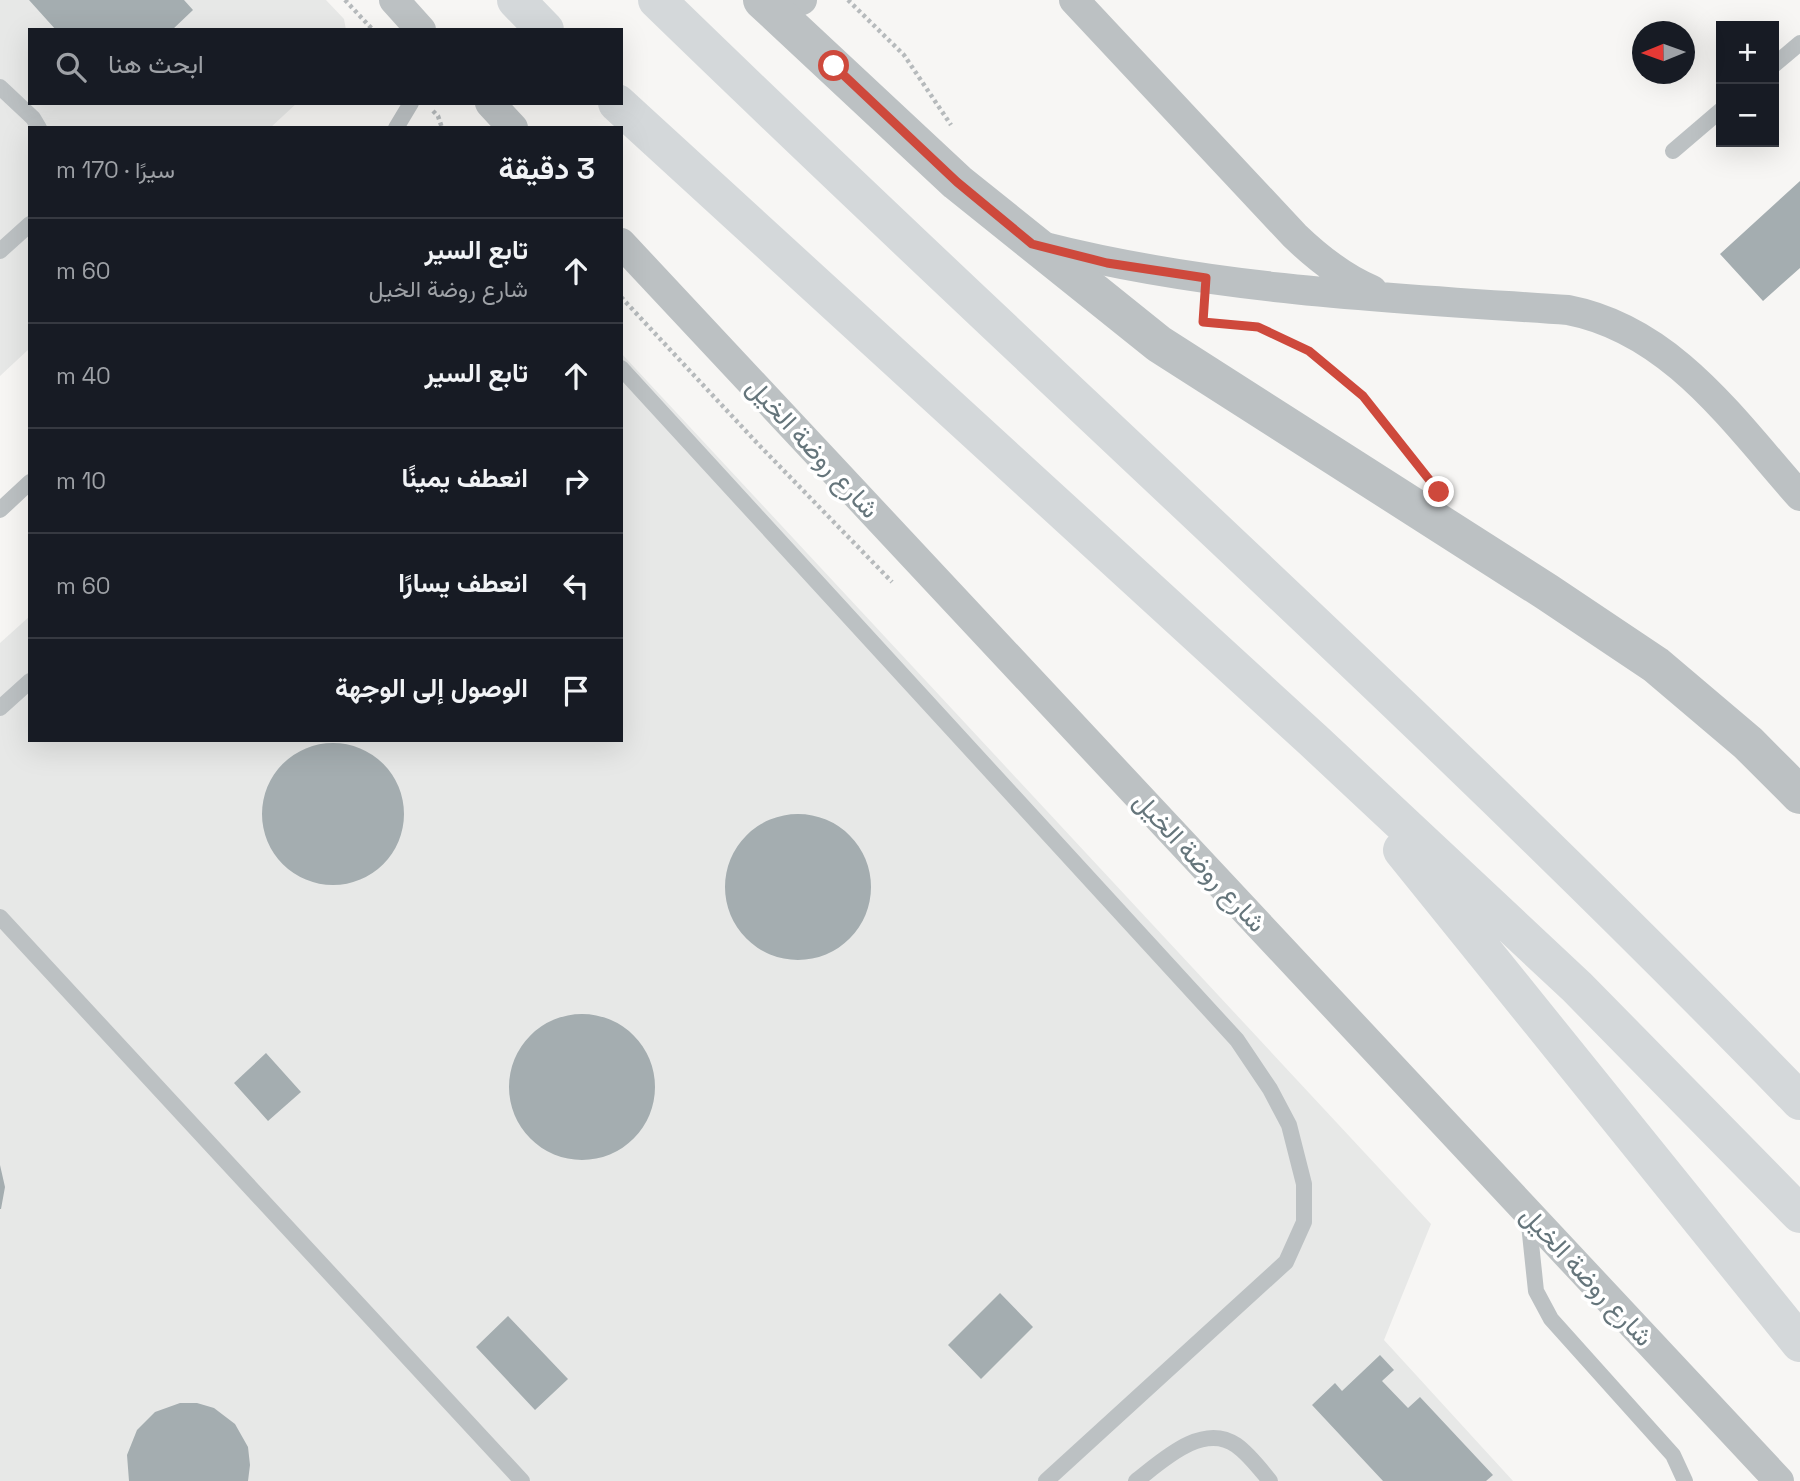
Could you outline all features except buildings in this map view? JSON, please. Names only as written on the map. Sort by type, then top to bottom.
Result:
[{"type":"highway","points":[[516,0],[543,28]]},
{"type":"highway","points":[[657,0],[1324,632],[1516,818],[1800,1101]]},
{"type":"highway","points":[[619,105],[1313,740],[1577,987],[1800,1214]]},
{"type":"highway","points":[[1313,740],[1800,1343]]},
{"type":"street","points":[[1074,0],[1315,256],[1363,286],[1389,297]]},
{"type":"street","points":[[780,4],[957,182],[1159,344],[1547,592],[1656,665],[1748,743],[1800,795]]},
{"type":"street","points":[[492,105],[511,126]]},
{"type":"street","points":[[1032,244],[1107,263],[1206,278],[1389,297],[1568,310],[1615,324],[1671,358],[1696,379],[1800,496]]},
{"type":"street","name":"شارع روضة الخيل","points":[[623,245],[1779,1481]]},
{"type":"lane","points":[[1779,61],[1800,43]]},
{"type":"lane","points":[[0,87],[33,118],[38,126]]},
{"type":"lane","points":[[397,126],[410,105]]},
{"type":"lane","points":[[1674,151],[1716,114]]},
{"type":"lane","points":[[0,251],[28,226]]},
{"type":"lane","points":[[623,370],[1237,1040],[1270,1089],[1289,1125],[1304,1184],[1304,1222],[1286,1262],[1046,1481]]},
{"type":"lane","points":[[0,510],[28,484]]},
{"type":"lane","points":[[0,708],[28,683]]},
{"type":"lane","points":[[0,917],[522,1481]]},
{"type":"lane","points":[[1528,1212],[1536,1291],[1550,1319],[1673,1455],[1685,1481]]},
{"type":"lane","points":[[1136,1481],[1184,1446],[1212,1436],[1235,1444],[1270,1481]]},
{"type":"path","points":[[345,0],[371,28]]},
{"type":"path","points":[[848,0],[904,55],[957,136]]},
{"type":"path","points":[[1206,278],[1203,322],[1258,327],[1309,351],[1363,396],[1423,472]]},
{"type":"shaded area","points":[[0,0],[326,0],[344,19],[346,28],[28,28],[28,105],[295,105],[272,126],[28,126],[28,350],[0,376]]},
{"type":"shaded area","points":[[623,355],[1431,1224],[1384,1340],[1513,1481],[0,1481],[0,643],[28,618],[28,742],[623,742]]},
{"type":"route","points":[[834,66],[957,182],[1032,244],[1107,263],[1206,278],[1203,322],[1258,327],[1309,351],[1363,396],[1439,492]]}]
